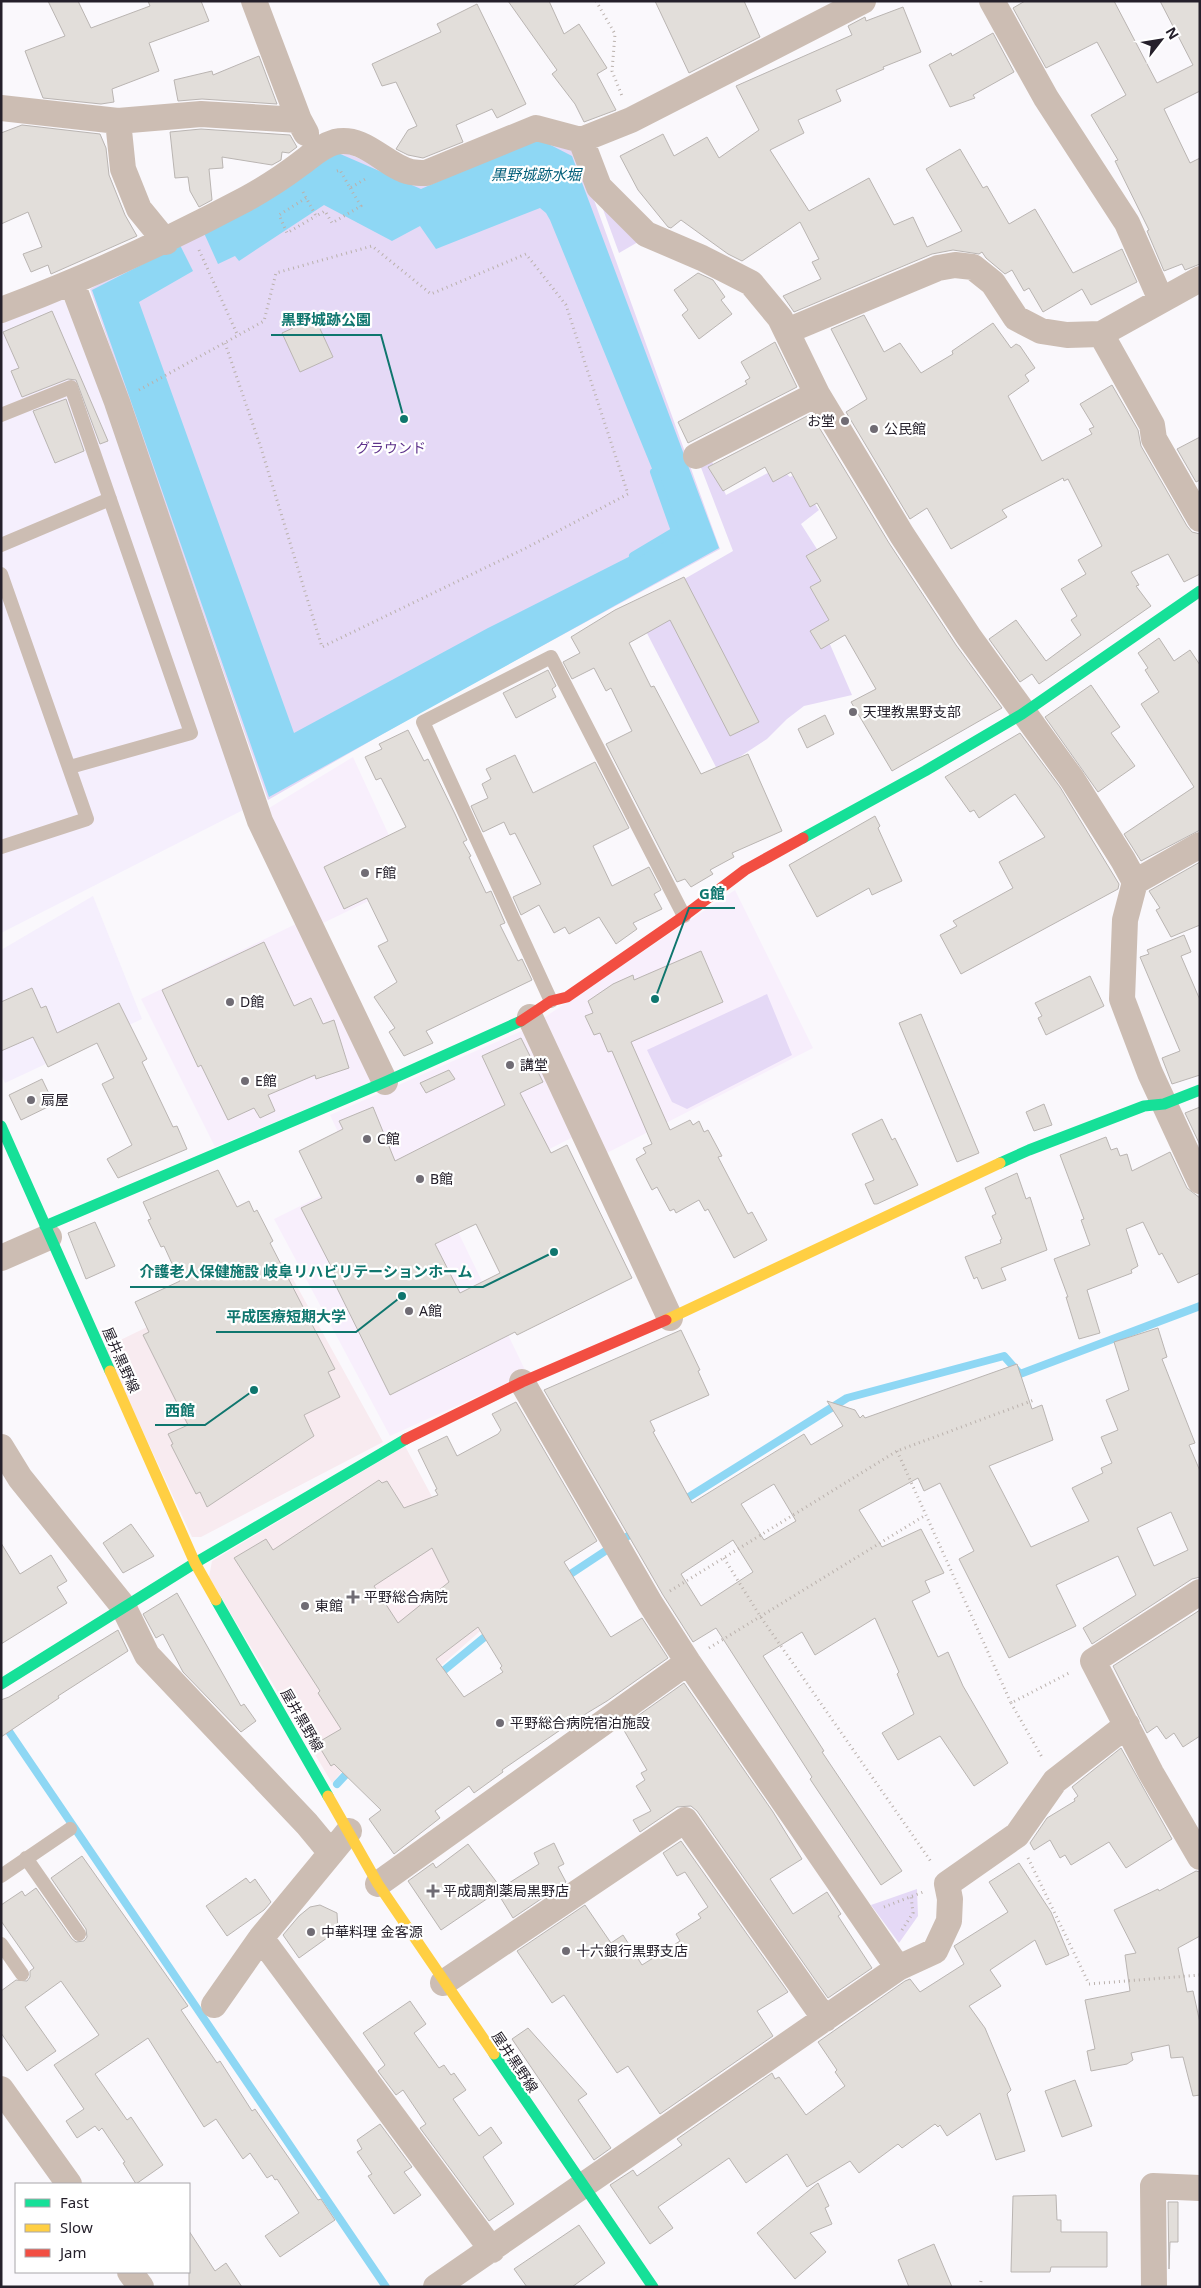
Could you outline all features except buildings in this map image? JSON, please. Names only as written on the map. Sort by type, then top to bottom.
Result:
[{"type":"street","points":[[254,1],[299,120],[317,151]]},
{"type":"street","points":[[1,310],[72,283],[166,242],[258,192],[300,165],[317,151],[336,142],[352,143],[372,150],[410,172],[426,173],[536,128],[581,140],[632,120],[863,1]]},
{"type":"street","points":[[992,1],[1046,98],[1127,223],[1161,300]]},
{"type":"street","points":[[1,108],[118,121],[201,114],[299,120]]},
{"type":"street","points":[[118,121],[123,169],[139,209],[166,242]]},
{"type":"street","points":[[581,140],[599,187],[646,234],[702,258],[751,283],[780,318],[817,394],[902,535],[1022,714],[1072,779],[1123,860],[1134,882],[1125,920],[1122,999],[1164,1104],[1200,1180]]},
{"type":"street","points":[[787,331],[938,268],[955,265],[973,267],[993,283],[1016,318],[1041,331],[1067,335],[1101,334],[1200,279]]},
{"type":"street","points":[[72,283],[117,402],[260,821],[385,1082]]},
{"type":"street","points":[[1101,334],[1152,425],[1154,440],[1200,518]]},
{"type":"street","points":[[696,456],[817,394]]},
{"type":"street","points":[[1,1258],[47,1232],[530,1017],[551,1001],[567,997],[684,916],[745,870],[925,771],[1022,714],[1200,591]]},
{"type":"street","points":[[1134,882],[1200,844]]},
{"type":"street","points":[[530,1017],[670,1318]]},
{"type":"street","points":[[1,1684],[195,1562],[402,1441],[522,1382],[670,1318],[1028,1150],[1144,1106],[1164,1104],[1200,1090]]},
{"type":"street","name":"屋井黒野線","points":[[1,1126],[195,1562],[378,1884],[443,1983],[653,2287]]},
{"type":"street","points":[[522,1382],[650,1603],[688,1662],[898,1968]]},
{"type":"street","points":[[1,1447],[20,1478],[123,1606],[147,1655],[307,1824],[331,1853]]},
{"type":"street","points":[[1200,1592],[1094,1661],[1151,1773],[1200,1857]]},
{"type":"street","points":[[378,1884],[688,1662]]},
{"type":"street","points":[[436,2287],[898,1968],[934,1951],[949,1921],[950,1899],[947,1884],[1017,1835],[1055,1781],[1127,1725]]},
{"type":"street","points":[[443,1983],[685,1820],[825,2019]]},
{"type":"street","points":[[214,2005],[261,1938],[349,1831]]},
{"type":"street","points":[[261,1938],[492,2250]]},
{"type":"street","points":[[1,2089],[68,2183]]},
{"type":"street","points":[[1154,2287],[1153,2186],[1200,2188]]},
{"type":"street","points":[[131,2273],[141,2287]]},
{"type":"lane","points":[[1,415],[71,387],[191,733],[70,767]]},
{"type":"lane","points":[[1,545],[110,499]]},
{"type":"lane","points":[[1,574],[87,819],[1,847]]},
{"type":"lane","points":[[551,1001],[423,722],[551,657],[684,916]]},
{"type":"lane","points":[[1,1876],[70,1829]]},
{"type":"lane","points":[[26,1858],[79,1934]]},
{"type":"lane","points":[[1,1944],[22,1974]]},
{"type":"path","points":[[596,1],[615,34],[612,72],[632,120]]},
{"type":"path","points":[[350,188],[393,163]]},
{"type":"path","points":[[306,198],[278,214],[287,233],[325,211],[332,223],[361,206],[340,170],[332,174]]},
{"type":"path","points":[[310,186],[303,191],[316,216]]},
{"type":"path","points":[[117,402],[264,321],[276,273],[372,246],[431,294],[526,254],[566,305],[628,494],[526,548],[322,647],[261,448],[225,343]]},
{"type":"path","points":[[198,248],[238,336]]},
{"type":"path","points":[[650,1603],[897,1451],[1034,1400]]},
{"type":"path","points":[[897,1451],[1011,1703],[1055,1781]]},
{"type":"path","points":[[688,1662],[924,1516]]},
{"type":"path","points":[[724,1558],[760,1616],[947,1884],[882,1907],[886,1914]]},
{"type":"path","points":[[1011,1703],[1094,1661]]},
{"type":"path","points":[[1017,1835],[1089,1984],[1200,1975]]},
{"type":"path","points":[[895,1927],[899,1934],[913,1913],[911,1896]]},
{"type":"path","points":[[980,2287],[981,2281]]},
{"type":"shaded area","points":[[61,298],[76,311],[249,807],[1,933],[1,322]]},
{"type":"shaded area","points":[[353,757],[410,881],[317,926],[269,808]]},
{"type":"shaded area","points":[[735,890],[813,1048],[597,1158],[536,1023]]},
{"type":"shaded area","points":[[93,896],[142,1019],[5,1083],[1,1075],[1,950]]},
{"type":"shaded area","points":[[302,921],[374,1081],[215,1147],[141,999]]},
{"type":"shaded area","points":[[526,1029],[575,1136],[444,1203],[527,1374],[390,1436],[274,1219],[359,1177],[330,1115]]},
{"type":"shaded area","points":[[283,1261],[383,1442],[201,1537],[192,1537],[104,1348]]},
{"type":"shaded area","name":"平野総合病院","points":[[405,1446],[496,1617],[417,1687],[332,1783],[209,1577],[212,1561]]},
{"type":"green space","name":"グラウンド","points":[[536,136],[576,150],[720,549],[428,708],[268,800],[90,289],[340,150],[421,186]]},
{"type":"green space","points":[[596,190],[638,242],[619,253]]},
{"type":"green space","points":[[711,459],[726,495],[779,467],[790,477],[819,463],[804,488],[819,510],[801,524],[829,568],[842,614],[822,626],[852,695],[804,706],[787,719],[767,739],[718,771],[634,608],[733,551],[700,465]]},
{"type":"green space","points":[[767,994],[792,1055],[687,1109],[672,1102],[647,1050]]},
{"type":"green space","points":[[917,1889],[918,1916],[899,1943],[871,1905]]},
{"type":"water","name":"黒野城跡水堀","points":[[537,138],[572,156],[719,548],[269,797],[92,290],[180,245],[193,271],[139,302],[294,733],[488,628],[678,532],[550,220],[540,208],[436,249],[420,226],[392,241],[324,205],[239,261],[235,256],[218,264],[204,233],[338,153],[421,189]]},
{"type":"waterway","points":[[633,556],[675,531],[654,472]]},
{"type":"waterway","points":[[681,1502],[847,1398],[1004,1356],[1020,1374],[1200,1306]]},
{"type":"waterway","points":[[563,1579],[637,1530]]},
{"type":"waterway","points":[[437,1676],[492,1631]]},
{"type":"waterway","points":[[4,1724],[386,2287]]},
{"type":"waterway","points":[[337,1784],[351,1769]]},
{"type":"traffic: fast","points":[[803,838],[925,771],[1022,714],[1200,591]]},
{"type":"traffic: fast","points":[[45,1226],[385,1082],[521,1021]]},
{"type":"traffic: fast","points":[[1000,1163],[1144,1106],[1164,1104],[1200,1090]]},
{"type":"traffic: fast","points":[[1,1126],[110,1371]]},
{"type":"traffic: fast","points":[[1,1684],[195,1563],[406,1439]]},
{"type":"traffic: fast","points":[[216,1600],[328,1796]]},
{"type":"traffic: fast","points":[[494,2054],[653,2287]]},
{"type":"traffic: slow","points":[[666,1320],[1000,1163]]},
{"type":"traffic: slow","points":[[110,1371],[195,1563],[216,1600]]},
{"type":"traffic: slow","points":[[328,1796],[378,1884],[494,2054]]},
{"type":"traffic: jam","points":[[521,1021],[551,1001],[567,997],[684,916],[745,870],[803,838]]},
{"type":"traffic: jam","points":[[406,1439],[522,1382],[666,1320]]},
{"type":"place","name":"黒野城跡公園","points":[[404,419]]},
{"type":"place","name":"お堂","points":[[845,421]]},
{"type":"place","name":"公民館","points":[[874,429]]},
{"type":"place","name":"天理教黒野支部","points":[[853,712]]},
{"type":"place","name":"F館","points":[[365,873]]},
{"type":"place","name":"G館","points":[[655,999]]},
{"type":"place","name":"D館","points":[[230,1002]]},
{"type":"place","name":"講堂","points":[[510,1065]]},
{"type":"place","name":"E館","points":[[245,1081]]},
{"type":"place","name":"扇屋","points":[[31,1100]]},
{"type":"place","name":"C館","points":[[367,1139]]},
{"type":"place","name":"B館","points":[[420,1179]]},
{"type":"place","name":"介護老人保健施設 岐阜リハビリテーションホーム","points":[[554,1252]]},
{"type":"place","name":"平成医療短期大学","points":[[402,1296]]},
{"type":"place","name":"A館","points":[[409,1311]]},
{"type":"place","name":"西館","points":[[254,1390]]},
{"type":"place","name":"平野総合病院","points":[[353,1597]]},
{"type":"place","name":"東館","points":[[305,1606]]},
{"type":"place","name":"平野総合病院宿泊施設","points":[[500,1723]]},
{"type":"place","name":"平成調剤薬局黒野店","points":[[433,1891]]},
{"type":"place","name":"中華料理 金客源","points":[[311,1932]]},
{"type":"place","name":"十六銀行黒野支店","points":[[566,1951]]}]
